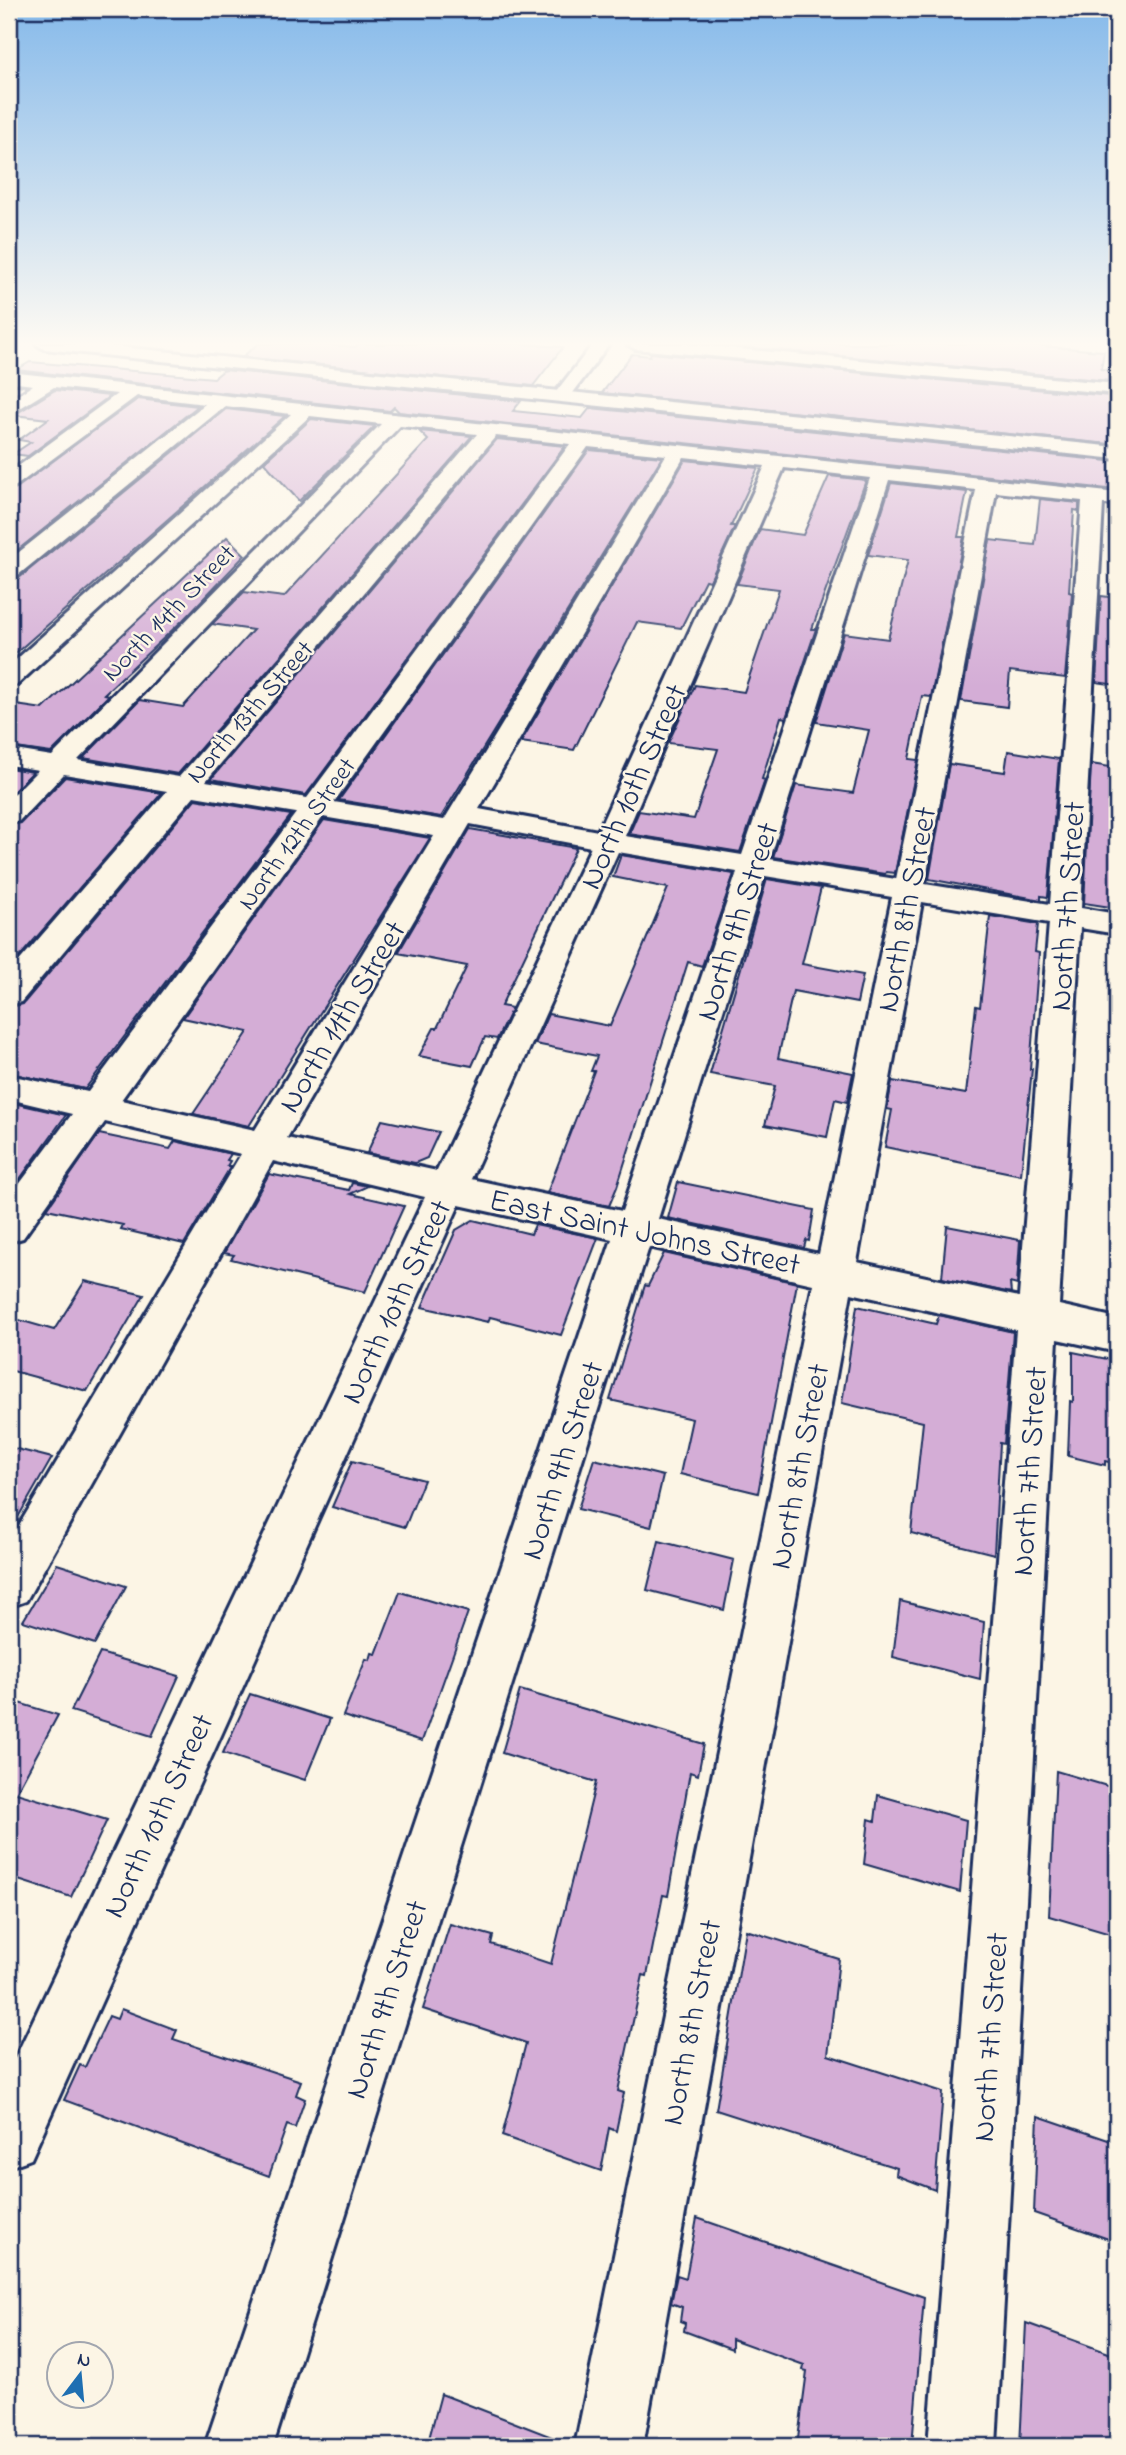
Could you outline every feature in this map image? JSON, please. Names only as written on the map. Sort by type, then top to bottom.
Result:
[{"type":"main road","points":[[9,482],[41,459]]},
{"type":"main road","points":[[9,570],[148,459]]},
{"type":"main road","points":[[9,679],[253,459]]},
{"type":"main road","name":"North 14th Street","points":[[9,815],[357,459]]},
{"type":"main road","name":"North 13th Street","points":[[9,994],[466,459]]},
{"type":"main road","name":"North 12th Street","points":[[9,1227],[569,459]]},
{"type":"main road","name":"North 11th Street","points":[[9,1585],[265,1144],[674,459]]},
{"type":"main road","points":[[749,459],[1105,498]]},
{"type":"main road","name":"North 10th Street","points":[[9,2137],[608,842],[777,462]]},
{"type":"main road","name":"North 9th Street","points":[[239,2446],[881,474]]},
{"type":"main road","name":"North 8th Street","points":[[609,2446],[988,485]]},
{"type":"main road","name":"North 7th Street","points":[[961,2446],[1065,916],[1105,498]]},
{"type":"main road","points":[[9,757],[314,808],[456,822],[608,842],[1117,924]]},
{"type":"main road","name":"East Saint Johns Street","points":[[9,1087],[447,1188],[1117,1335]]},
{"type":"building","points":[[55,459],[132,459],[9,557],[9,492]]},
{"type":"building","points":[[165,459],[237,459],[9,659],[9,580],[19,578]]},
{"type":"building","points":[[268,459],[342,459],[299,501],[264,462]]},
{"type":"building","points":[[411,459],[452,459],[178,774],[83,758],[140,700],[183,707],[253,630],[212,624],[244,592],[284,597]]},
{"type":"building","points":[[481,459],[556,459],[306,795],[211,779]]},
{"type":"building","points":[[583,459],[661,459],[441,817],[339,800]]},
{"type":"building","points":[[828,459],[1085,459],[1109,461],[1109,476],[1117,477],[1117,490]]},
{"type":"building","points":[[685,460],[758,468],[731,526],[735,526],[710,581],[705,580],[681,628],[637,622],[574,750],[521,742]]},
{"type":"building","points":[[829,476],[866,480],[812,629],[816,629],[786,718],[781,717],[762,779],[765,780],[740,852],[629,834],[639,811],[694,819],[718,749],[668,743],[695,685],[744,692],[779,589],[737,584],[760,529],[803,535]]},
{"type":"building","points":[[891,483],[967,492],[958,537],[964,537],[931,697],[922,696],[909,759],[918,760],[895,873],[885,874],[773,857],[796,785],[853,793],[869,730],[816,722],[844,633],[888,639],[908,560],[868,555]]},
{"type":"building","points":[[1040,499],[1079,503],[1079,511],[1074,510],[1069,592],[1072,593],[1065,678],[1010,671],[1007,707],[961,701],[990,540],[1035,545]]},
{"type":"building","points":[[227,537],[245,555],[183,620],[104,694],[109,695],[51,753],[9,747],[9,704],[43,709]]},
{"type":"building","points":[[1101,596],[1117,598],[1117,685],[1096,682]]},
{"type":"building","points":[[1008,751],[1059,759],[1048,897],[1041,896],[1041,900],[929,879],[949,764],[1005,772]]},
{"type":"building","points":[[1091,764],[1117,768],[1117,908],[1084,903]]},
{"type":"building","points":[[9,768],[33,772],[9,796]]},
{"type":"building","points":[[65,777],[162,793],[9,969],[9,825],[21,823]]},
{"type":"building","points":[[195,799],[291,815],[85,1089],[9,1073],[9,1007],[23,1004]]},
{"type":"building","points":[[324,820],[430,838],[249,1126],[193,1114],[248,1032],[183,1018]]},
{"type":"building","points":[[470,829],[576,848],[501,1006],[512,1008],[497,1039],[485,1037],[472,1066],[419,1056],[434,1028],[437,1028],[467,966],[398,953]]},
{"type":"building","points":[[621,855],[734,874],[702,966],[688,962],[609,1206],[547,1193],[594,1071],[591,1071],[597,1056],[535,1044],[548,1014],[610,1026],[668,888],[613,877]]},
{"type":"building","points":[[767,879],[821,888],[802,964],[863,975],[857,1003],[793,991],[778,1058],[853,1073],[847,1102],[835,1099],[827,1137],[765,1125],[775,1086],[710,1074]]},
{"type":"building","points":[[990,916],[1038,924],[1035,952],[1039,953],[1032,1069],[1021,1175],[885,1147],[892,1110],[887,1109],[892,1081],[966,1094],[976,1006],[980,1007]]},
{"type":"building","points":[[9,1102],[66,1115],[9,1194]]},
{"type":"building","points":[[382,1120],[439,1132],[427,1158],[415,1163],[367,1153]]},
{"type":"building","points":[[99,1134],[170,1149],[175,1141],[231,1154],[227,1166],[231,1166],[184,1244],[121,1229],[123,1225],[47,1209]]},
{"type":"building","points":[[269,1174],[349,1190],[352,1183],[368,1186],[350,1194],[404,1206],[365,1292],[231,1259],[234,1255],[224,1253]]},
{"type":"building","points":[[678,1182],[814,1210],[809,1241],[806,1240],[804,1248],[668,1218]]},
{"type":"building","points":[[473,1220],[531,1234],[535,1225],[598,1238],[561,1335],[490,1317],[488,1322],[422,1307],[456,1230]]},
{"type":"building","points":[[947,1226],[1020,1240],[1017,1285],[1010,1283],[1011,1293],[942,1278]]},
{"type":"building","points":[[664,1253],[797,1283],[758,1493],[680,1474],[692,1419],[610,1400],[645,1285],[648,1286]]},
{"type":"building","points":[[85,1281],[144,1295],[87,1391],[9,1370],[9,1317],[54,1330]]},
{"type":"building","points":[[857,1306],[936,1324],[939,1315],[1013,1332],[1004,1444],[1000,1443],[994,1554],[911,1533],[923,1422],[842,1403]]},
{"type":"building","points":[[1073,1352],[1117,1361],[1117,1464],[1105,1461],[1105,1465],[1068,1456],[1070,1401],[1073,1402]]},
{"type":"building","points":[[9,1447],[52,1458],[9,1533]]},
{"type":"building","points":[[594,1459],[663,1476],[651,1527],[578,1509]]},
{"type":"building","points":[[352,1461],[424,1480],[405,1527],[332,1507]]},
{"type":"building","points":[[659,1541],[734,1560],[724,1610],[647,1590]]},
{"type":"building","points":[[57,1564],[126,1586],[95,1644],[23,1621]]},
{"type":"building","points":[[400,1592],[468,1612],[422,1741],[343,1716],[366,1659],[370,1660],[372,1653],[376,1654]]},
{"type":"building","points":[[900,1601],[984,1622],[980,1679],[893,1657]]},
{"type":"building","points":[[100,1653],[179,1676],[152,1736],[71,1711]]},
{"type":"building","points":[[520,1690],[704,1744],[698,1775],[690,1772],[668,1896],[663,1895],[647,1976],[643,1975],[618,2091],[624,2093],[616,2131],[609,2128],[601,2171],[502,2136],[526,2043],[423,2009],[450,1924],[493,1936],[491,1944],[551,1964],[596,1782],[502,1753]]},
{"type":"building","points":[[250,1694],[330,1719],[305,1780],[223,1753]]},
{"type":"building","points":[[9,1700],[58,1715],[16,1793],[107,1820],[71,1897],[9,1877]]},
{"type":"building","points":[[1056,1771],[1114,1788],[1113,1818],[1117,1819],[1117,1936],[1049,1916]]},
{"type":"building","points":[[878,1795],[966,1820],[960,1892],[864,1864],[869,1819],[875,1821]]},
{"type":"building","points":[[746,1930],[839,1959],[828,2055],[943,2092],[935,2190],[896,2175],[897,2168],[716,2110]]},
{"type":"building","points":[[121,2009],[177,2030],[173,2039],[301,2081],[296,2095],[305,2099],[295,2128],[287,2125],[269,2176],[64,2100],[80,2065],[85,2067],[109,2016],[117,2019]]},
{"type":"building","points":[[1038,2116],[1117,2143],[1117,2242],[1034,2213]]},
{"type":"building","points":[[697,2218],[924,2297],[912,2446],[797,2446],[807,2371],[803,2370],[804,2365],[732,2339],[732,2349],[684,2331],[685,2323],[680,2321],[682,2307],[671,2303],[677,2275],[686,2278]]},
{"type":"building","points":[[1026,2323],[1117,2356],[1117,2446],[1020,2446]]},
{"type":"building","points":[[441,2394],[570,2444],[427,2446]]}]
